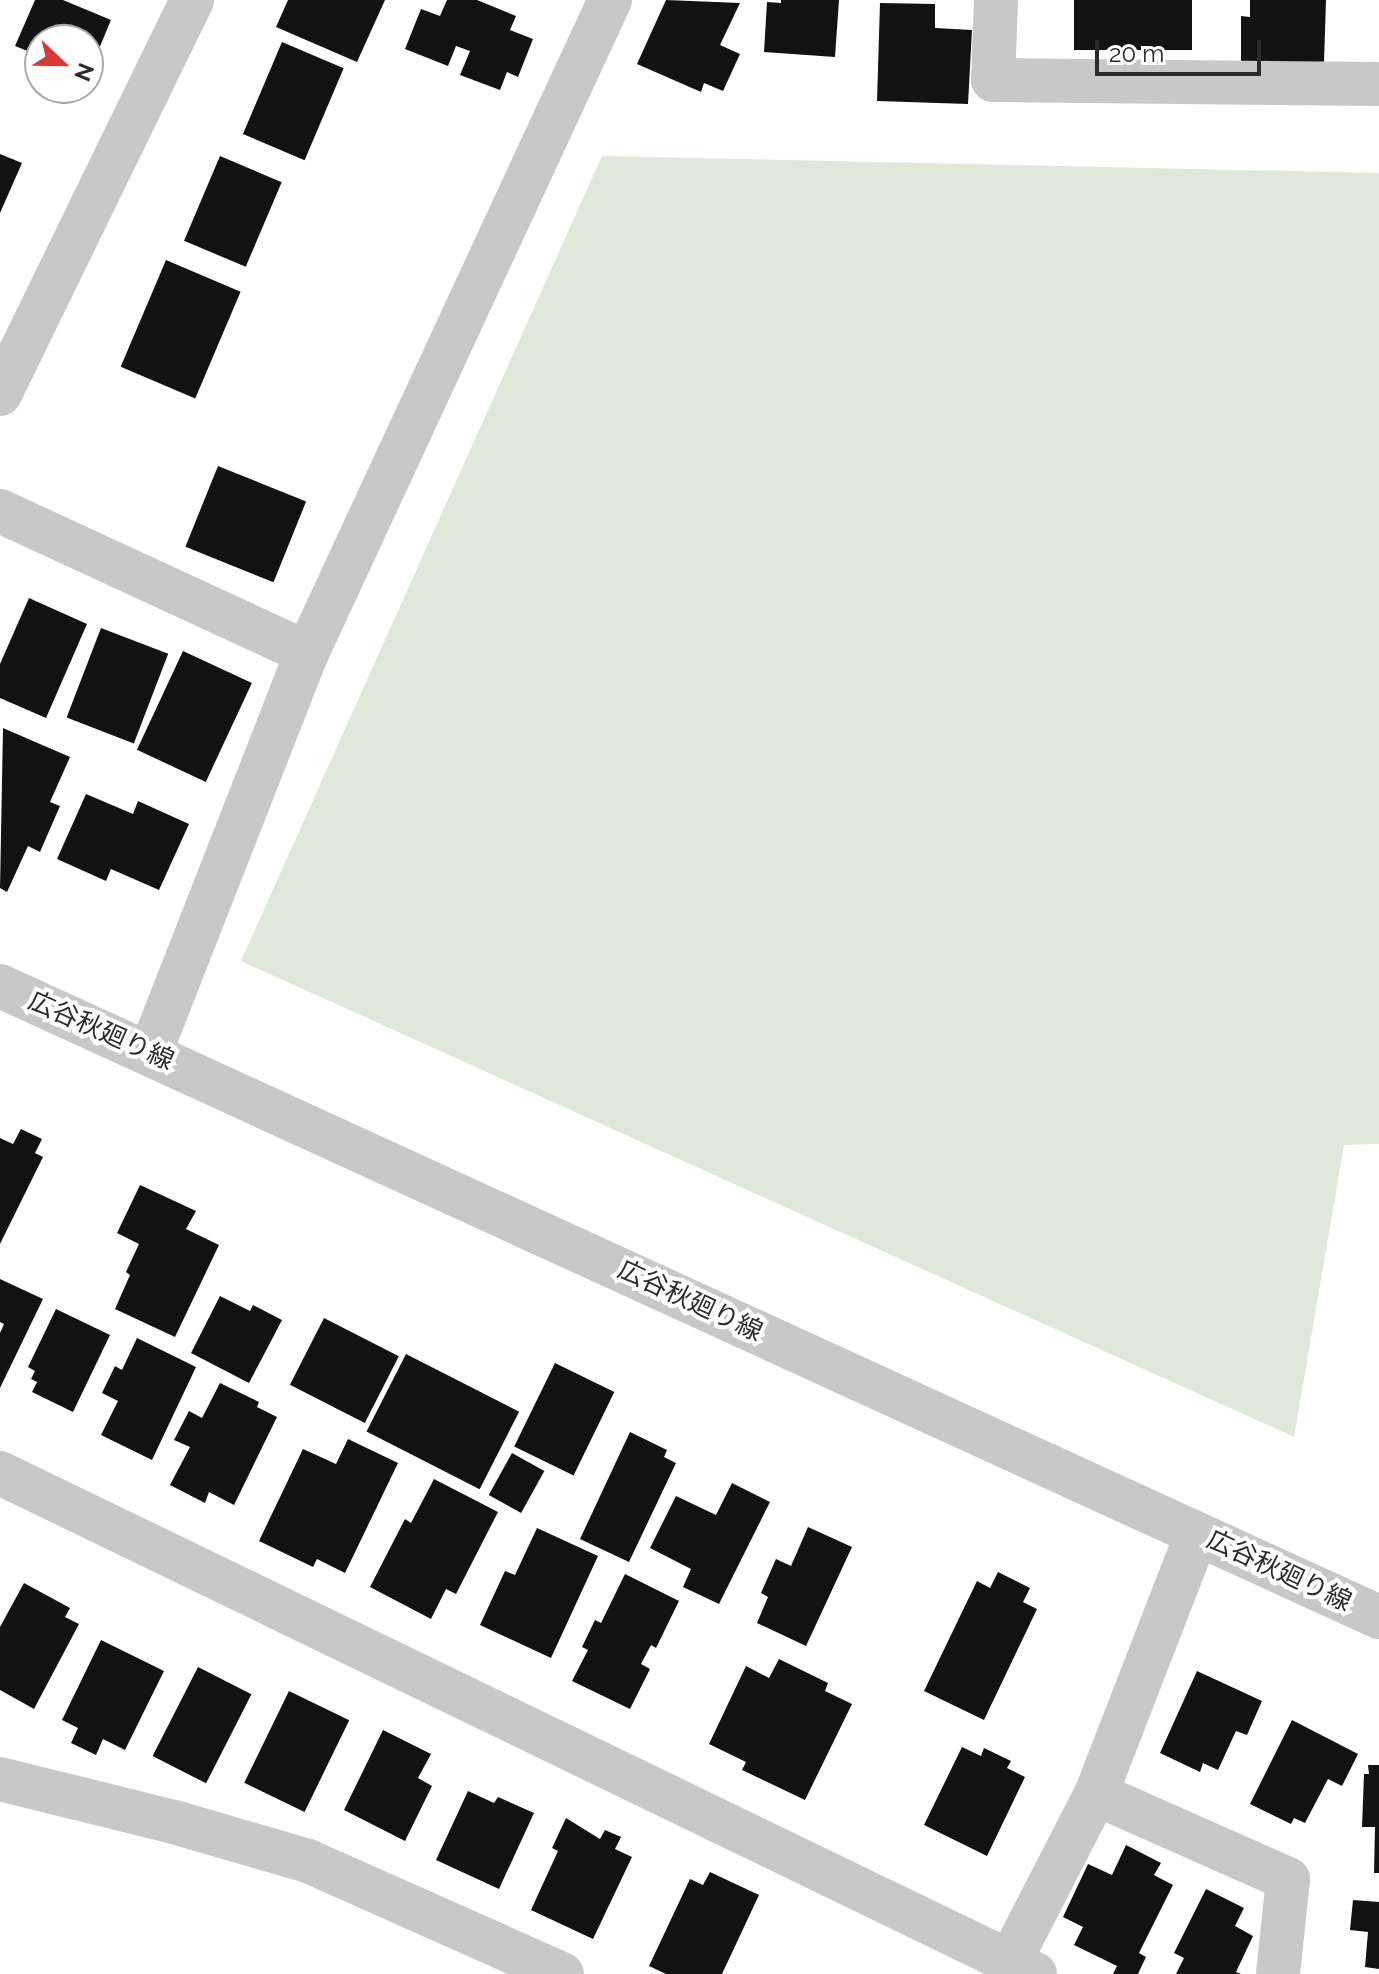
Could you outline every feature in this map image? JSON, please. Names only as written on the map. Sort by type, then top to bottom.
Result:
[{"type":"street","points":[[0,394],[192,0]]},
{"type":"street","points":[[150,1053],[307,653],[610,0]]},
{"type":"street","points":[[996,0],[993,80],[1379,84]]},
{"type":"street","points":[[0,511],[307,653]]},
{"type":"street","name":"広谷秋廻り線","points":[[0,986],[1379,1617]]},
{"type":"street","points":[[0,1473],[1022,1969],[1096,1794],[1197,1534]]},
{"type":"street","points":[[0,1779],[174,1822],[308,1861],[562,1974]]},
{"type":"street","points":[[1096,1794],[1288,1879],[1278,1974]]},
{"type":"green space","points":[[602,156],[1379,173],[1379,1144],[1344,1145],[1294,1437],[241,961]]},
{"type":"building","points":[[35,0],[63,0],[111,20],[104,37],[104,24],[25,24]]},
{"type":"building","points":[[288,0],[385,0],[357,62],[276,27]]},
{"type":"building","points":[[447,0],[477,0],[516,16],[510,30],[533,39],[518,77],[507,72],[500,90],[460,75],[470,51],[456,46],[448,66],[405,49],[421,9],[440,16]]},
{"type":"building","points":[[666,0],[740,3],[720,45],[740,54],[723,91],[704,83],[701,92],[637,64]]},
{"type":"building","points":[[781,0],[839,0],[835,57],[764,52],[767,2],[781,3]]},
{"type":"building","points":[[1074,0],[1192,0],[1192,50],[1074,50]]},
{"type":"building","points":[[1250,0],[1326,0],[1324,63],[1241,61],[1241,16],[1250,17]]},
{"type":"building","points":[[880,3],[935,4],[935,28],[972,30],[968,104],[877,101]]},
{"type":"building","points":[[24,25],[24,50],[15,46]]},
{"type":"building","points":[[282,42],[344,68],[305,160],[243,134]]},
{"type":"building","points":[[0,154],[22,163],[0,213]]},
{"type":"building","points":[[220,156],[282,182],[246,267],[184,241]]},
{"type":"building","points":[[166,260],[241,292],[195,398],[121,367]]},
{"type":"building","points":[[218,466],[306,502],[273,582],[185,547]]},
{"type":"building","points":[[29,598],[87,624],[46,718],[0,698],[0,664]]},
{"type":"building","points":[[101,628],[168,654],[134,743],[67,718]]},
{"type":"building","points":[[183,651],[252,683],[206,782],[137,750]]},
{"type":"building","points":[[3,728],[70,757],[50,802],[60,806],[40,852],[28,846],[7,892],[0,888]]},
{"type":"building","points":[[86,794],[133,814],[138,801],[189,824],[159,890],[111,869],[106,881],[57,859]]},
{"type":"building","points":[[21,1129],[42,1139],[35,1153],[43,1157],[0,1244],[0,1138],[13,1144]]},
{"type":"building","points":[[140,1185],[196,1211],[186,1229],[219,1245],[175,1337],[115,1309],[130,1275],[126,1272],[139,1244],[117,1233]]},
{"type":"building","points":[[0,1279],[43,1299],[0,1388],[0,1333],[4,1324],[0,1322]]},
{"type":"building","points":[[220,1296],[250,1311],[253,1305],[282,1320],[249,1383],[191,1353]]},
{"type":"building","points":[[56,1309],[110,1335],[73,1412],[32,1392],[37,1382],[31,1379],[35,1371],[28,1367]]},
{"type":"building","points":[[324,1318],[399,1356],[365,1423],[290,1385]]},
{"type":"building","points":[[137,1338],[196,1367],[152,1460],[101,1435],[118,1401],[102,1393],[115,1366],[122,1370]]},
{"type":"building","points":[[406,1354],[519,1412],[480,1489],[367,1432]]},
{"type":"building","points":[[555,1363],[614,1392],[574,1476],[514,1447]]},
{"type":"building","points":[[220,1383],[259,1402],[257,1407],[277,1417],[234,1505],[209,1492],[205,1503],[170,1485],[190,1447],[174,1440],[189,1411],[202,1418]]},
{"type":"building","points":[[630,1432],[667,1450],[664,1457],[676,1463],[629,1562],[580,1539]]},
{"type":"building","points":[[348,1439],[398,1463],[345,1573],[317,1559],[313,1567],[259,1541],[303,1449],[336,1464]]},
{"type":"building","points":[[512,1453],[544,1471],[521,1513],[489,1495]]},
{"type":"building","points":[[434,1479],[498,1512],[456,1594],[446,1589],[431,1619],[370,1587],[405,1519],[411,1523]]},
{"type":"building","points":[[732,1483],[770,1502],[719,1604],[683,1587],[691,1569],[650,1548],[676,1496],[716,1515]]},
{"type":"building","points":[[808,1527],[852,1547],[806,1646],[757,1623],[768,1597],[761,1593],[776,1559],[791,1566]]},
{"type":"building","points":[[537,1528],[598,1556],[551,1658],[480,1625],[505,1571],[515,1575]]},
{"type":"building","points":[[998,1572],[1030,1588],[1023,1602],[1037,1609],[984,1720],[924,1691],[977,1581],[990,1588]]},
{"type":"building","points":[[625,1574],[679,1601],[656,1648],[651,1645],[641,1664],[650,1669],[630,1709],[572,1681],[588,1650],[582,1647],[595,1620],[601,1623]]},
{"type":"building","points":[[24,1583],[70,1608],[65,1617],[79,1624],[34,1709],[0,1690],[0,1627]]},
{"type":"building","points":[[101,1640],[164,1671],[125,1750],[103,1739],[96,1755],[71,1743],[78,1728],[62,1720]]},
{"type":"building","points":[[779,1659],[828,1683],[825,1691],[852,1704],[805,1800],[742,1770],[746,1762],[709,1744],[746,1666],[769,1678]]},
{"type":"building","points":[[198,1667],[251,1694],[206,1783],[153,1756]]},
{"type":"building","points":[[1197,1671],[1262,1701],[1247,1735],[1236,1731],[1218,1770],[1203,1763],[1200,1772],[1160,1753]]},
{"type":"building","points":[[289,1691],[349,1720],[305,1812],[244,1783]]},
{"type":"building","points":[[1292,1720],[1358,1754],[1342,1786],[1328,1779],[1305,1823],[1294,1818],[1291,1824],[1250,1804]]},
{"type":"building","points":[[383,1730],[431,1754],[418,1778],[432,1786],[405,1841],[344,1810]]},
{"type":"building","points":[[962,1747],[981,1756],[984,1748],[1011,1761],[1007,1768],[1025,1777],[987,1856],[924,1825]]},
{"type":"building","points":[[1368,1765],[1379,1765],[1379,1873],[1374,1873],[1375,1827],[1362,1827],[1364,1774],[1369,1774]]},
{"type":"building","points":[[468,1791],[494,1803],[498,1797],[534,1813],[499,1889],[436,1860]]},
{"type":"building","points":[[566,1818],[600,1839],[605,1830],[621,1837],[615,1849],[632,1857],[593,1939],[531,1910],[558,1851],[552,1848]]},
{"type":"building","points":[[1126,1845],[1161,1863],[1154,1875],[1173,1885],[1139,1953],[1146,1957],[1138,1974],[1113,1974],[1117,1966],[1074,1945],[1083,1927],[1063,1917],[1088,1864],[1112,1875]]},
{"type":"building","points":[[710,1872],[759,1895],[722,1974],[666,1974],[649,1966],[690,1879],[703,1885]]},
{"type":"building","points":[[1206,1889],[1244,1908],[1235,1926],[1253,1936],[1236,1972],[1241,1974],[1176,1974],[1184,1958],[1174,1953]]},
{"type":"building","points":[[1353,1900],[1379,1902],[1379,1969],[1365,1967],[1368,1932],[1350,1930]]}]
